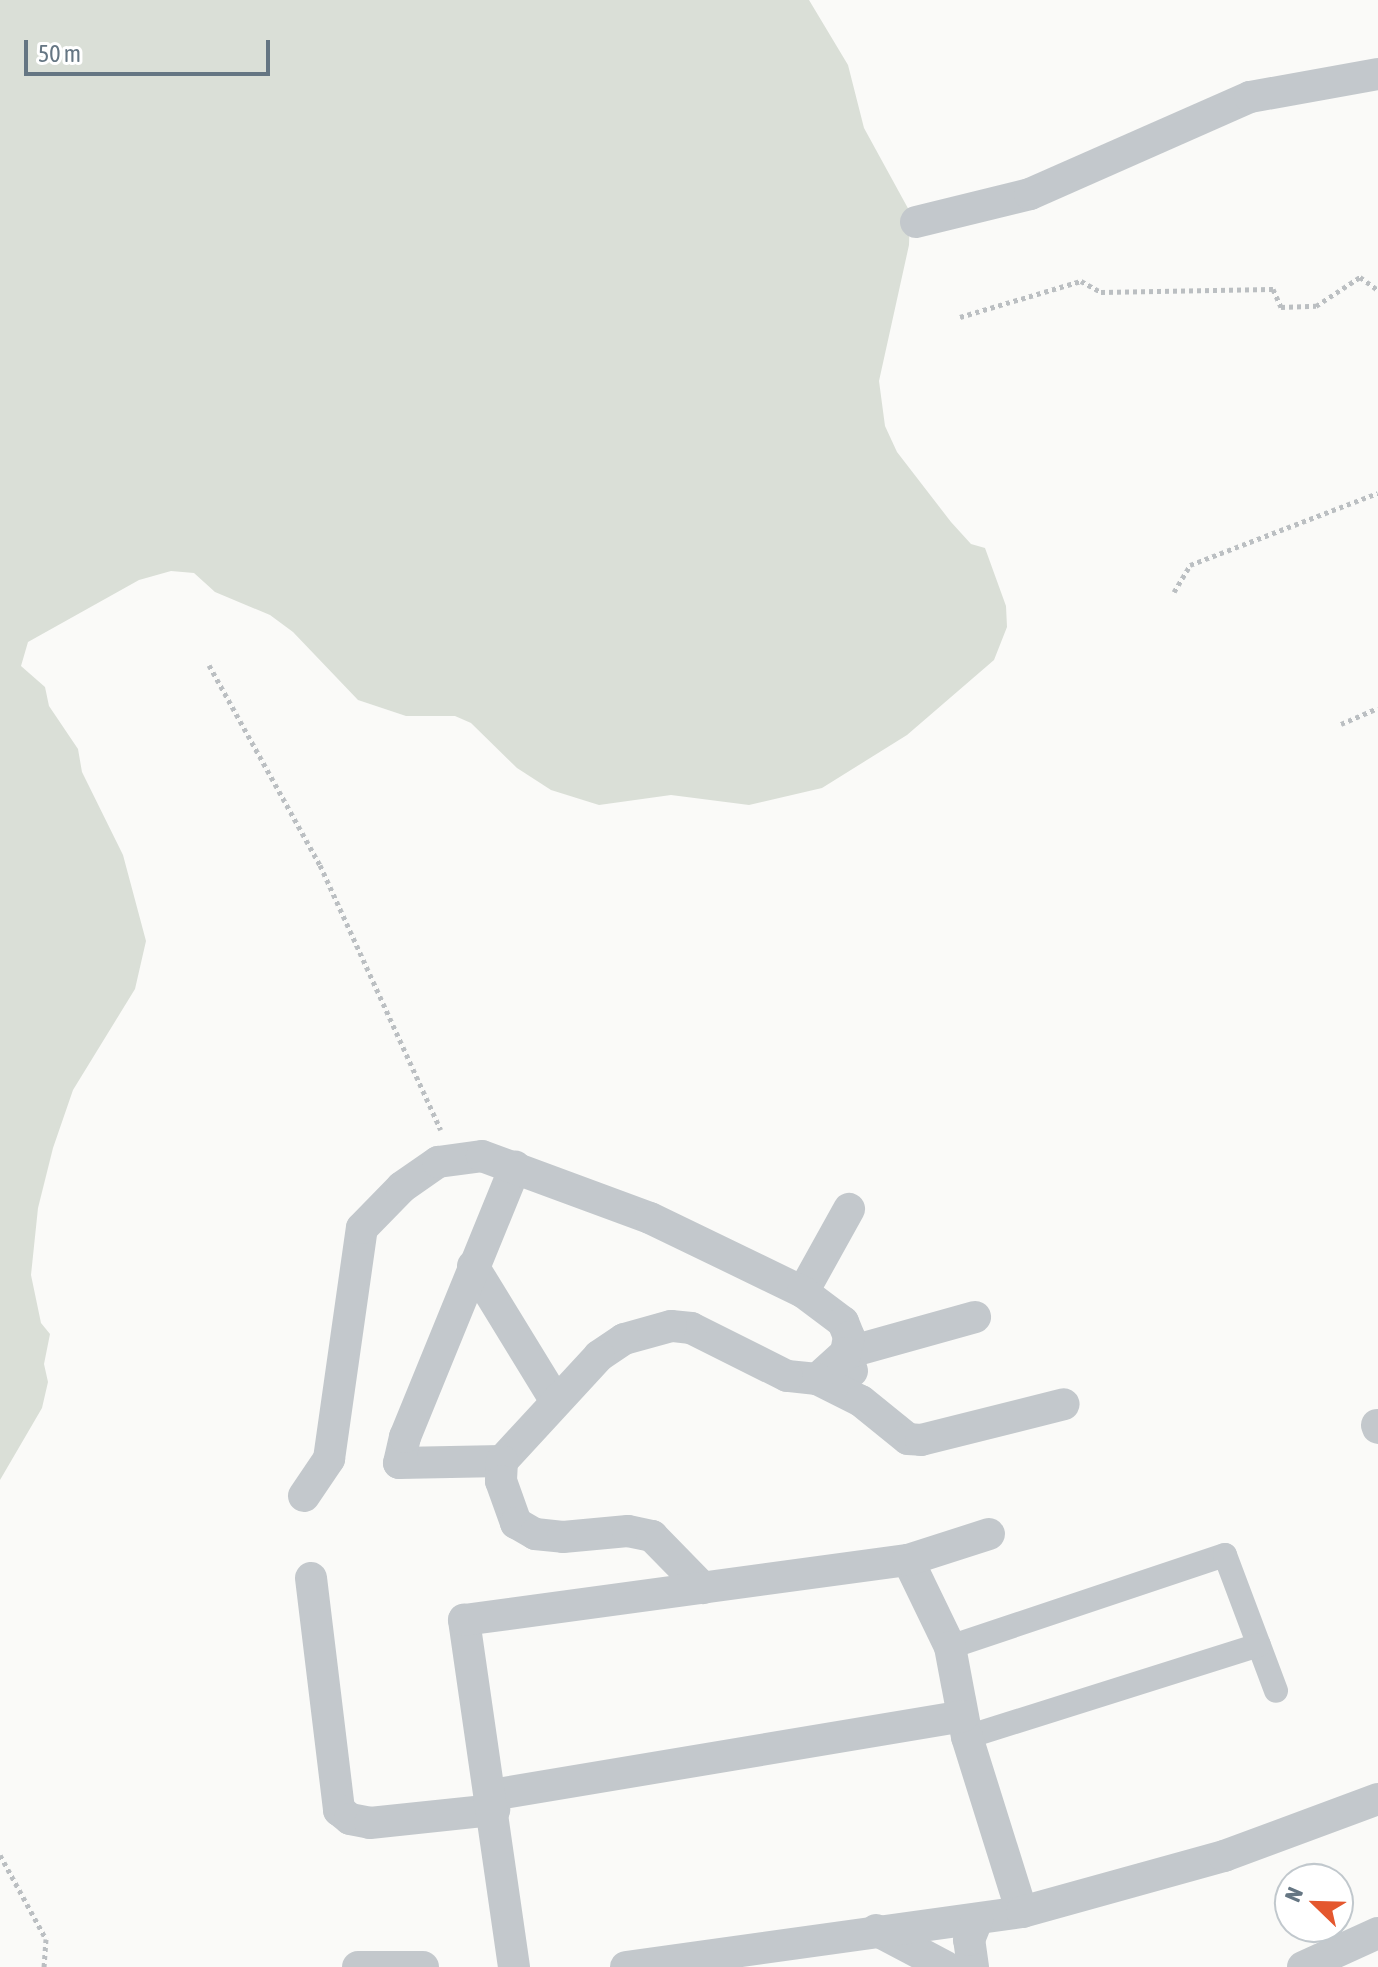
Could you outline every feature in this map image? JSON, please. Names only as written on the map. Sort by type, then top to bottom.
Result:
[{"type":"street","points":[[916,222],[1030,194],[1250,97],[1378,74]]},
{"type":"street","points":[[304,1496],[329,1459],[362,1228],[402,1187],[453,1157],[482,1156],[650,1218],[803,1292],[843,1322],[849,1337],[846,1353],[861,1401]]},
{"type":"street","points":[[502,1461],[399,1463],[473,1266],[515,1167]]},
{"type":"street","points":[[803,1292],[849,1209]]},
{"type":"street","points":[[473,1266],[555,1400]]},
{"type":"street","points":[[817,1379],[846,1353],[975,1317]]},
{"type":"street","points":[[703,1588],[652,1536],[628,1531],[563,1537],[535,1534],[516,1523],[501,1481],[502,1461],[555,1400],[624,1339],[671,1326],[715,1338],[787,1376],[817,1379],[861,1401],[894,1433],[921,1440],[1064,1404]]},
{"type":"street","points":[[514,1967],[493,1802],[464,1620],[908,1560],[989,1534]]},
{"type":"street","points":[[950,1647],[1225,1555],[1276,1691]]},
{"type":"street","points":[[908,1560],[950,1647],[964,1726],[1022,1912]]},
{"type":"street","points":[[311,1578],[339,1810],[350,1819],[370,1823],[964,1726],[1259,1645]]},
{"type":"street","points":[[626,1967],[1022,1912],[1224,1856],[1378,1799]]},
{"type":"street","points":[[973,1967],[969,1940],[977,1920]]},
{"type":"street","points":[[876,1930],[946,1967]]},
{"type":"street","points":[[1303,1967],[1378,1933]]},
{"type":"street","points":[[358,1967],[423,1967]]},
{"type":"path","points":[[960,317],[1081,281],[1101,292],[1273,289],[1281,307],[1316,306],[1360,277],[1378,290]]},
{"type":"path","points":[[1174,592],[1190,565],[1378,493]]},
{"type":"path","points":[[209,665],[320,865],[453,1157]]},
{"type":"path","points":[[1341,724],[1378,708]]},
{"type":"path","points":[[0,1855],[46,1939],[44,1967]]},
{"type":"shaded area","points":[[0,0],[809,0],[848,65],[864,128],[910,212],[909,245],[879,381],[885,426],[897,452],[951,522],[971,544],[985,548],[1006,606],[1007,627],[994,660],[907,735],[822,788],[749,805],[671,795],[599,805],[551,790],[517,768],[471,723],[455,716],[406,716],[358,700],[293,632],[270,615],[215,592],[194,573],[171,571],[139,580],[28,642],[21,666],[45,687],[49,706],[78,749],[82,772],[123,855],[146,941],[135,989],[73,1090],[53,1148],[38,1208],[31,1275],[41,1323],[50,1334],[44,1364],[48,1382],[42,1408],[0,1480]]}]
